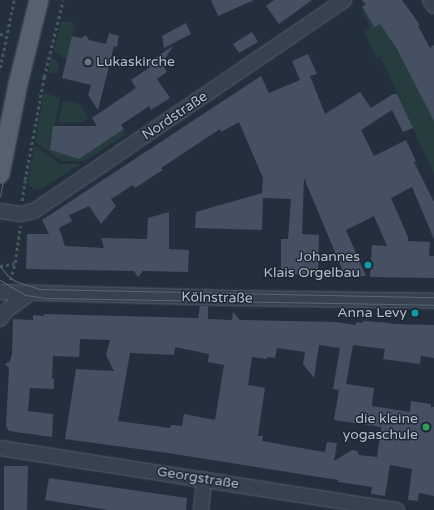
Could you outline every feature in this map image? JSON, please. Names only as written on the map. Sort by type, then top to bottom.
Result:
[{"type":"main road","points":[[0,174],[18,84],[39,0]]},
{"type":"street","name":"Nordstraße","points":[[0,211],[21,214],[34,211],[62,194],[344,0]]},
{"type":"street","points":[[430,0],[434,6]]},
{"type":"street","name":"Kölnstraße","points":[[0,292],[434,301]]},
{"type":"street","points":[[0,319],[7,310],[30,293]]},
{"type":"street","name":"Georgstraße","points":[[0,448],[397,510]]},
{"type":"street","points":[[202,510],[204,479]]},
{"type":"path","points":[[0,68],[14,0]]},
{"type":"path","points":[[12,274],[15,263],[25,180],[44,77],[63,0]]},
{"type":"path","points":[[0,34],[6,35]]},
{"type":"path","points":[[0,266],[15,263]]},
{"type":"green space","points":[[362,6],[373,26],[378,22],[384,28],[434,112],[434,174],[380,56],[376,58],[364,31],[370,28],[361,8]]},
{"type":"green space","points":[[61,21],[75,23],[67,60],[54,51]]},
{"type":"green space","points":[[51,57],[59,63],[57,72],[48,74]]},
{"type":"green space","points":[[44,93],[60,98],[50,150],[79,159],[124,129],[126,134],[85,161],[62,161],[35,142]]},
{"type":"green space","points":[[63,100],[80,104],[89,118],[83,122],[58,122]]},
{"type":"green space","points":[[34,147],[37,147],[60,164],[81,164],[39,190],[33,189],[28,183]]},
{"type":"building","points":[[211,0],[254,0],[218,16]]},
{"type":"building","points":[[274,0],[312,0],[279,24],[266,6]]},
{"type":"building","points":[[362,0],[402,0],[420,25],[418,26],[430,48],[434,45],[434,121],[397,49],[380,24],[374,27],[362,6],[366,5]]},
{"type":"building","points":[[186,23],[191,34],[164,48],[162,36]]},
{"type":"building","points":[[252,32],[258,42],[239,53],[233,44]]},
{"type":"building","name":"Lukaskirche","points":[[109,33],[119,36],[117,47],[114,46],[98,110],[88,95],[91,85],[62,78],[72,36],[81,38],[86,35],[89,40],[106,44]]},
{"type":"building","points":[[173,46],[162,64],[167,72],[157,79],[170,98],[151,110],[149,106],[121,125],[124,129],[79,159],[50,150],[53,126],[97,126],[92,118],[136,88],[131,80],[149,68],[146,64]]},
{"type":"building","points":[[308,54],[317,74],[310,76],[325,114],[360,92],[371,108],[393,94],[397,94],[413,128],[403,132],[392,110],[361,130],[374,156],[406,140],[416,161],[414,162],[434,202],[434,239],[412,187],[391,198],[408,237],[408,241],[430,242],[429,256],[434,256],[434,278],[370,277],[372,245],[387,246],[374,216],[346,230],[366,276],[345,276],[304,178],[302,234],[319,235],[318,275],[281,274],[281,239],[288,239],[291,199],[263,198],[262,230],[195,228],[196,212],[262,193],[263,178],[239,122],[221,132],[220,129],[161,168],[163,170],[135,188],[133,185],[111,199],[116,206],[101,224],[89,206],[69,215],[72,221],[59,228],[65,246],[104,248],[101,238],[147,239],[148,218],[169,212],[169,249],[189,250],[188,272],[143,271],[138,277],[134,271],[26,269],[27,234],[49,234],[42,220],[261,76],[269,93],[300,80],[292,61]]},
{"type":"building","points":[[200,306],[208,306],[208,319],[232,320],[233,312],[240,320],[336,322],[356,325],[356,322],[363,323],[363,321],[392,324],[434,325],[434,358],[421,356],[420,364],[383,359],[385,349],[353,345],[346,384],[374,388],[372,406],[410,412],[411,401],[431,404],[431,407],[434,407],[434,496],[419,493],[418,501],[408,500],[412,469],[390,465],[385,496],[371,494],[372,487],[338,482],[338,480],[168,453],[65,439],[76,369],[114,371],[106,355],[110,340],[80,339],[79,357],[53,356],[52,378],[54,379],[54,389],[30,388],[28,411],[53,414],[52,437],[9,431],[6,426],[9,368],[5,364],[10,361],[12,354],[13,319],[33,320],[33,315],[44,316],[44,314],[198,318]],"holes":[[[319,345],[340,348],[333,389],[339,390],[334,420],[381,427],[377,457],[359,455],[357,451],[352,450],[334,461],[337,443],[327,442],[325,452],[262,441],[263,436],[258,436],[265,388],[248,385],[252,357],[267,359],[267,357],[275,358],[277,348],[305,352],[303,364],[314,378]],[[175,347],[209,354],[208,362],[224,365],[215,420],[184,414],[182,426],[171,425],[170,428],[118,421],[130,353],[174,355]]]},
{"type":"building","points":[[4,466],[28,466],[27,510],[4,510]]},
{"type":"building","points":[[49,478],[187,498],[186,510],[109,510],[45,500]]},
{"type":"tram line","points":[[0,156],[36,0]]},
{"type":"tram line","points":[[0,196],[20,93],[42,0]]},
{"type":"tram line","points":[[0,266],[7,275],[15,281],[39,289],[434,297]]},
{"type":"tram line","points":[[0,280],[25,295],[46,298],[434,305]]},
{"type":"place","name":"Lukaskirche","points":[[88,62]]},
{"type":"place","name":"Johannes Klais Orgelbau","points":[[368,265]]},
{"type":"place","name":"Anna Levy","points":[[415,313]]},
{"type":"place","name":"die kleine yogaschule","points":[[426,427]]}]
